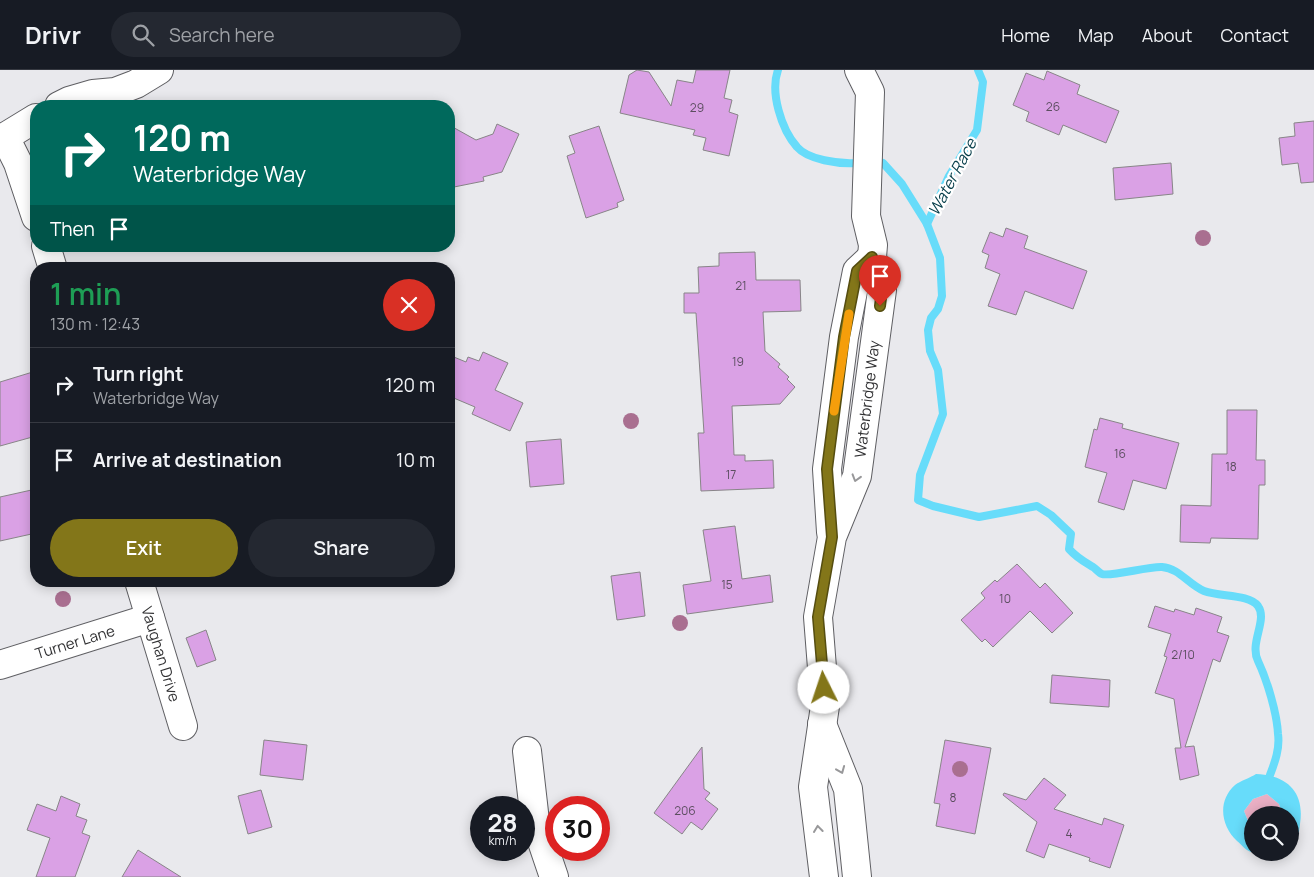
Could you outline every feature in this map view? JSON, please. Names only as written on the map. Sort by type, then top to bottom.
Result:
[{"type":"street","points":[[72,100],[93,94],[114,92],[136,84],[160,70]]},
{"type":"street","name":"Waterbridge Way","points":[[824,877],[812,787],[826,706],[818,617],[832,537],[857,476],[882,290],[872,257],[873,245],[866,216],[870,92],[866,75]]},
{"type":"street","points":[[30,122],[2,138],[18,163],[30,199]]},
{"type":"street","name":"Vaughan Drive","points":[[141,587],[182,726]]},
{"type":"street","name":"Turner Lane","points":[[0,665],[150,618]]},
{"type":"street","points":[[822,724],[848,788],[857,877]]},
{"type":"street","points":[[526,750],[535,821],[554,877]]},
{"type":"shaded area","points":[[1267,794],[1280,806],[1248,806],[1253,799]]},
{"type":"water","points":[[1256,774],[1267,775],[1285,782],[1296,794],[1300,803],[1299,831],[1299,806],[1280,806],[1267,794],[1253,799],[1248,806],[1244,806],[1244,847],[1227,828],[1223,813],[1225,798],[1229,791],[1240,782]]},
{"type":"building","points":[[637,70],[649,72],[671,106],[677,80],[693,83],[696,70],[730,70],[724,98],[732,100],[729,112],[738,115],[729,156],[703,150],[706,138],[693,135],[695,130],[620,113],[629,75]]},
{"type":"building","points":[[1047,71],[1080,85],[1077,94],[1119,111],[1106,143],[1063,125],[1059,135],[1026,121],[1029,112],[1013,105],[1026,73],[1044,80]]},
{"type":"building","points":[[1314,121],[1314,182],[1301,183],[1298,163],[1282,165],[1279,138],[1295,136],[1294,123]]},
{"type":"building","points":[[497,124],[519,134],[502,172],[483,177],[484,181],[455,187],[455,128],[476,140],[493,134]]},
{"type":"building","points":[[599,126],[624,200],[617,203],[618,207],[586,218],[567,156],[575,153],[569,136]]},
{"type":"building","points":[[1171,163],[1173,194],[1115,200],[1113,168]]},
{"type":"building","points":[[1006,228],[1028,236],[1024,248],[1087,271],[1073,309],[1025,291],[1016,315],[988,306],[1000,274],[985,268],[989,255],[982,252],[990,232],[1003,237]]},
{"type":"building","points":[[755,252],[756,280],[800,280],[801,311],[763,312],[765,351],[780,364],[778,367],[789,377],[787,379],[795,387],[780,404],[732,406],[734,455],[745,455],[745,461],[773,460],[774,488],[701,491],[698,433],[704,433],[696,313],[684,313],[684,293],[699,293],[698,267],[719,266],[719,253]]},
{"type":"building","points":[[483,352],[508,363],[495,390],[523,403],[510,431],[472,414],[475,407],[455,399],[455,357],[466,362],[468,357],[479,361]]},
{"type":"building","points":[[30,373],[30,438],[0,446],[0,382]]},
{"type":"building","points":[[1227,410],[1257,410],[1256,460],[1265,460],[1265,485],[1259,485],[1258,539],[1211,538],[1210,543],[1180,542],[1181,505],[1211,506],[1212,454],[1227,454]]},
{"type":"building","points":[[1100,418],[1123,424],[1122,428],[1179,443],[1166,489],[1133,480],[1124,510],[1098,502],[1107,473],[1085,467],[1094,429],[1097,430]]},
{"type":"building","points":[[561,439],[564,484],[530,487],[526,442]]},
{"type":"building","points":[[30,490],[30,534],[0,541],[0,497]]},
{"type":"building","points":[[735,526],[742,579],[770,575],[773,602],[687,614],[683,585],[711,581],[703,530]]},
{"type":"building","points":[[1017,564],[1040,588],[1045,583],[1073,613],[1052,633],[1030,611],[993,647],[985,639],[982,642],[961,620],[985,598],[981,593]]},
{"type":"building","points":[[640,572],[645,616],[617,620],[611,576]]},
{"type":"building","points":[[1155,606],[1174,612],[1175,609],[1194,615],[1196,608],[1222,617],[1217,632],[1229,636],[1220,662],[1213,659],[1185,747],[1194,746],[1199,775],[1180,780],[1175,748],[1181,748],[1174,699],[1155,693],[1167,657],[1164,656],[1171,634],[1148,627]]},
{"type":"building","points":[[206,630],[216,660],[197,667],[186,638]]},
{"type":"building","points":[[1052,675],[1110,680],[1109,707],[1050,703]]},
{"type":"building","points":[[264,740],[307,745],[303,780],[260,775]]},
{"type":"building","points":[[945,740],[991,748],[975,834],[936,826],[940,804],[934,803]]},
{"type":"building","points":[[702,747],[704,789],[710,793],[705,799],[718,809],[702,830],[691,822],[682,834],[654,813]]},
{"type":"building","points":[[1044,778],[1066,795],[1054,809],[1102,825],[1104,818],[1124,825],[1110,868],[1089,861],[1090,858],[1049,844],[1044,858],[1026,851],[1037,822],[1003,795],[1004,793],[1026,800]]},
{"type":"building","points":[[261,790],[272,827],[248,834],[238,796]]},
{"type":"building","points":[[61,796],[80,804],[76,816],[87,820],[82,833],[90,836],[75,877],[36,877],[50,838],[27,830],[37,804],[56,811]]},
{"type":"building","points":[[138,850],[181,877],[122,877]]},
{"type":"waterway","name":"Water Race","points":[[778,70],[775,89],[776,99],[782,121],[797,147],[816,158],[833,162],[856,163]]},
{"type":"waterway","name":"Water Race","points":[[927,224],[949,176],[977,130],[983,82],[978,70]]},
{"type":"waterway","name":"Water Race","points":[[883,163],[902,184],[927,224],[940,258],[942,296],[938,309],[931,318],[928,330],[930,351],[938,370],[943,414],[920,475],[918,500],[933,506],[979,517],[1037,506],[1051,515],[1071,534],[1069,549],[1102,574],[1107,575],[1156,567],[1168,568],[1179,573],[1204,591],[1248,599],[1254,602],[1261,612],[1256,654],[1271,697],[1277,726],[1278,750],[1270,775]]},
{"type":"slow traffic","points":[[834,411],[849,314]]},
{"type":"route","points":[[824,688],[818,617],[832,537],[827,469],[844,337],[857,271],[872,257],[882,290],[880,306]]}]
